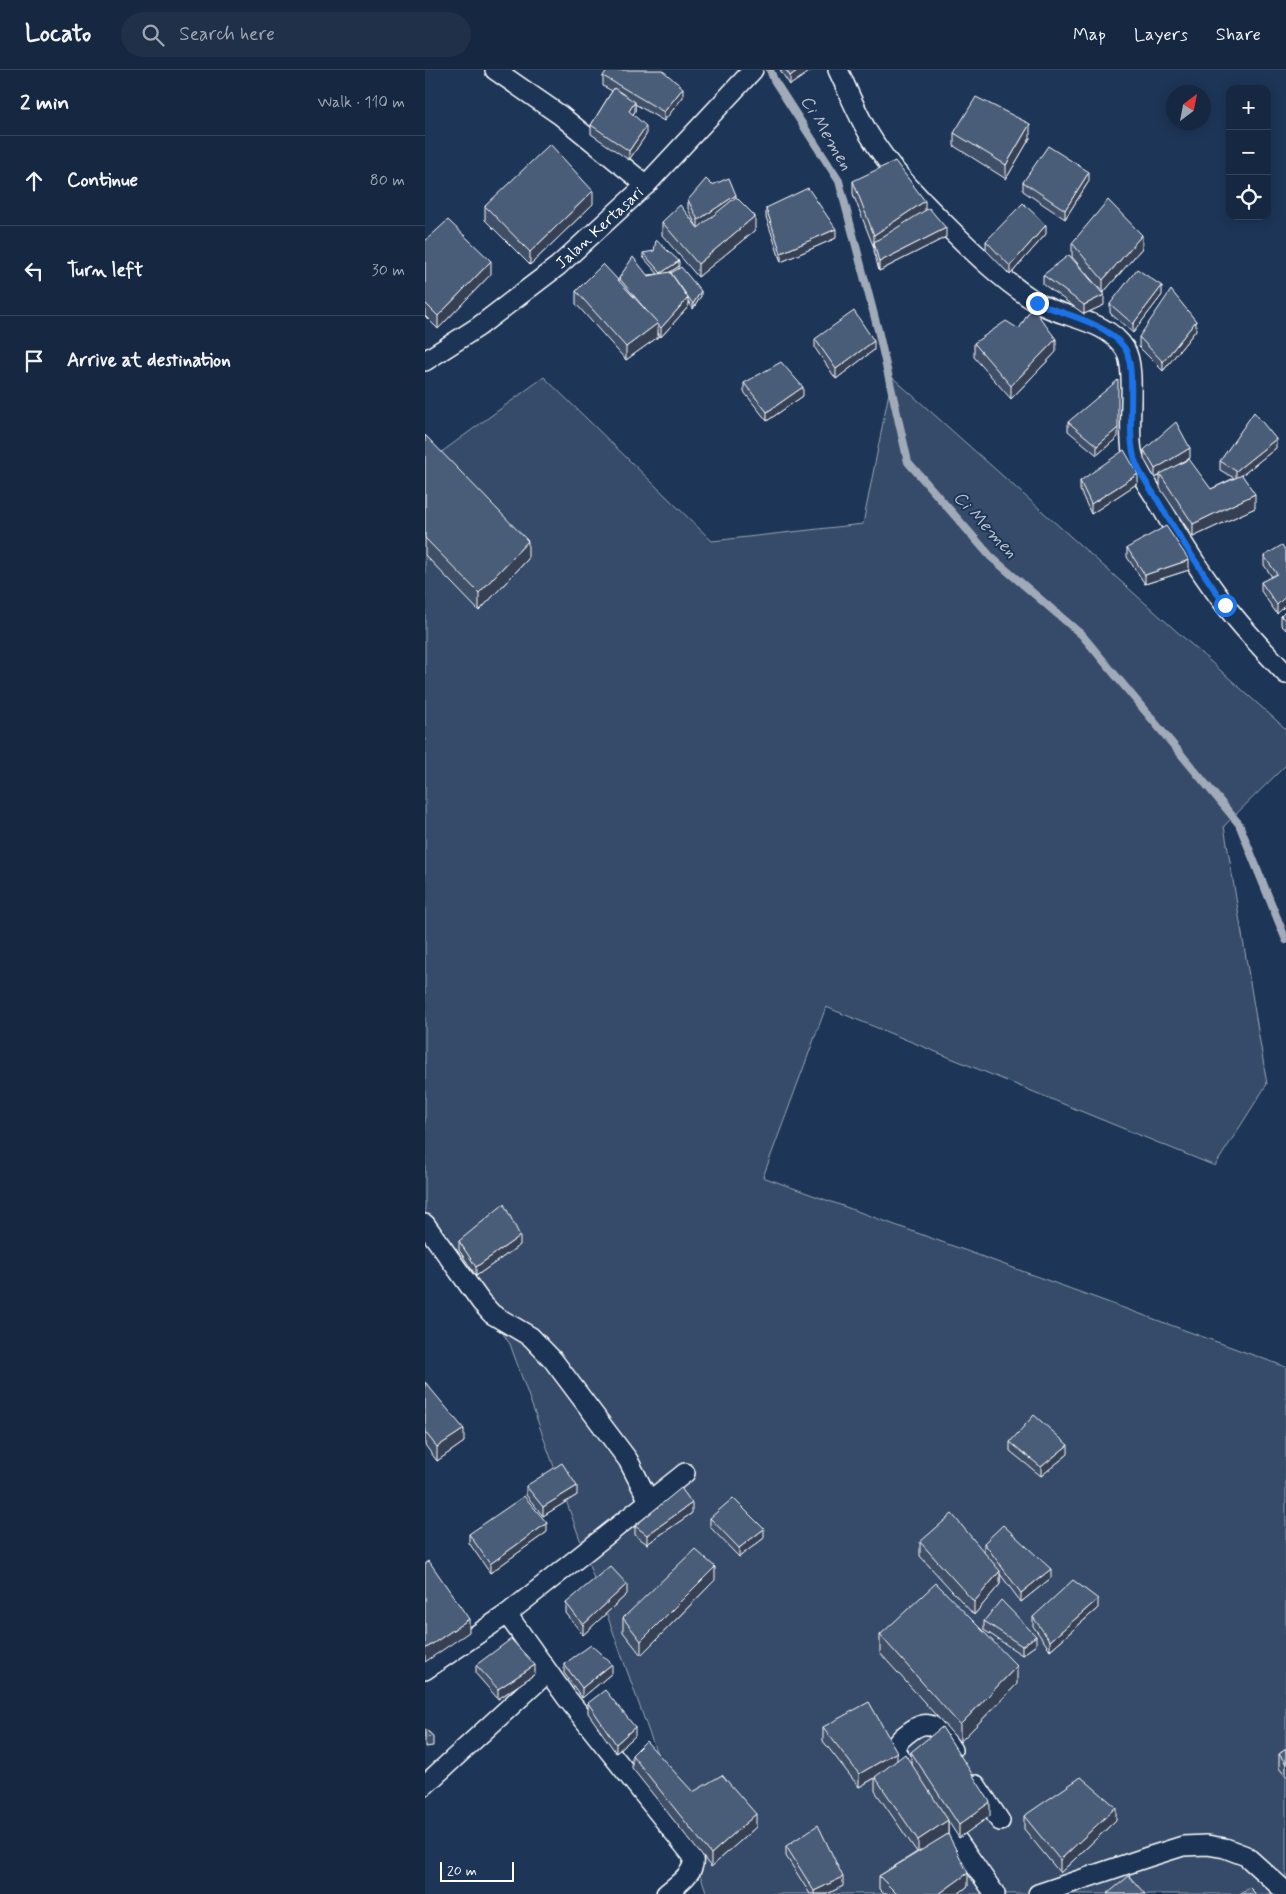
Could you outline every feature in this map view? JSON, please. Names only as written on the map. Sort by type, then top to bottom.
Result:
[{"type":"street","points":[[495,70],[560,115],[646,185]]},
{"type":"street","points":[[838,70],[869,135],[907,184],[979,258],[1006,281],[1037,303],[1103,328],[1113,335],[1125,349],[1131,369],[1131,436],[1132,451],[1137,465],[1179,538],[1225,605],[1247,633],[1286,674]]},
{"type":"street","name":"Jalan Kertasari","points":[[425,361],[478,327],[524,294],[558,266],[646,185],[752,71]]},
{"type":"street","points":[[425,1224],[481,1302],[492,1314],[531,1337],[553,1360],[627,1460],[649,1501]]},
{"type":"street","points":[[425,1670],[507,1614],[685,1474]]},
{"type":"street","points":[[507,1614],[566,1697],[693,1858],[694,1865],[688,1874],[666,1894]]},
{"type":"street","points":[[425,1785],[548,1672]]},
{"type":"street","points":[[995,1894],[895,1751],[895,1747],[901,1738],[919,1725],[928,1724],[936,1728],[1000,1821]]},
{"type":"street","points":[[1038,1894],[1148,1856],[1183,1846],[1207,1845],[1225,1848],[1246,1856],[1286,1892]]},
{"type":"shaded area","points":[[544,377],[712,541],[863,524],[892,377],[1286,729],[1286,765],[1224,826],[1267,1084],[1215,1166],[826,1007],[763,1177],[1286,1367],[1286,1894],[707,1894],[510,1344],[425,1220],[425,555],[479,610],[432,459]]},
{"type":"building","points":[[607,70],[662,70],[683,88],[664,112],[603,76]]},
{"type":"building","points":[[786,70],[798,70],[790,76]]},
{"type":"building","points":[[614,88],[635,102],[629,111],[646,126],[629,151],[591,125]]},
{"type":"building","points":[[976,97],[1030,124],[1006,165],[954,133]]},
{"type":"building","points":[[550,144],[593,191],[530,252],[485,206]]},
{"type":"building","points":[[1048,146],[1089,172],[1065,210],[1023,182]]},
{"type":"building","points":[[895,161],[925,201],[874,235],[853,181]]},
{"type":"building","points":[[729,178],[736,195],[698,220],[688,200],[706,179],[712,185]]},
{"type":"building","points":[[808,188],[836,229],[781,253],[766,208]]},
{"type":"building","points":[[736,197],[755,216],[698,264],[662,222],[680,205],[698,228]]},
{"type":"building","points":[[1108,200],[1142,235],[1103,280],[1072,243]]},
{"type":"building","points":[[1023,203],[1046,225],[1010,266],[986,241]]},
{"type":"building","points":[[929,208],[946,228],[879,262],[874,242]]},
{"type":"building","points":[[448,220],[491,261],[438,316],[425,303],[425,241]]},
{"type":"building","points":[[656,240],[679,261],[661,273],[643,253],[654,251]]},
{"type":"building","points":[[1069,255],[1104,295],[1084,305],[1043,275]]},
{"type":"building","points":[[633,257],[648,276],[670,272],[688,298],[661,328],[619,278]]},
{"type":"building","points":[[603,264],[658,323],[626,347],[576,291]]},
{"type":"building","points":[[681,267],[701,291],[693,304],[671,273]]},
{"type":"building","points":[[1137,269],[1162,286],[1133,324],[1110,304]]},
{"type":"building","points":[[1171,290],[1196,321],[1163,362],[1139,337]]},
{"type":"building","points":[[1032,307],[1056,339],[1011,386],[974,343],[1006,321],[1019,329]]},
{"type":"building","points":[[854,311],[874,341],[836,369],[815,339]]},
{"type":"building","points":[[781,362],[803,387],[767,412],[744,383]]},
{"type":"building","points":[[1118,380],[1118,428],[1097,446],[1068,422]]},
{"type":"building","points":[[1254,412],[1276,439],[1236,471],[1220,461]]},
{"type":"building","points":[[1176,422],[1190,448],[1155,469],[1144,450]]},
{"type":"building","points":[[425,435],[528,541],[479,593],[425,538]]},
{"type":"building","points":[[1124,450],[1138,474],[1091,504],[1080,481]]},
{"type":"building","points":[[1189,459],[1211,489],[1242,475],[1255,494],[1193,524],[1160,474]]},
{"type":"building","points":[[1166,526],[1189,560],[1145,575],[1127,548]]},
{"type":"building","points":[[1282,545],[1286,551],[1286,596],[1277,605],[1261,582],[1277,574],[1264,556]]},
{"type":"building","points":[[1286,611],[1286,621],[1281,616]]},
{"type":"building","points":[[504,1204],[520,1236],[476,1267],[459,1241]]},
{"type":"building","points":[[425,1382],[464,1429],[437,1447],[425,1432]]},
{"type":"building","points":[[1034,1415],[1068,1445],[1041,1467],[1010,1442]]},
{"type":"building","points":[[562,1463],[577,1486],[543,1507],[526,1486]]},
{"type":"building","points":[[681,1488],[692,1503],[647,1535],[635,1526]]},
{"type":"building","points":[[524,1496],[547,1523],[490,1564],[469,1534]]},
{"type":"building","points":[[733,1498],[764,1529],[739,1548],[710,1518]]},
{"type":"building","points":[[952,1514],[1000,1571],[974,1602],[920,1542]]},
{"type":"building","points":[[1003,1525],[1051,1569],[1021,1593],[984,1543]]},
{"type":"building","points":[[695,1549],[715,1567],[641,1641],[623,1618]]},
{"type":"building","points":[[429,1561],[469,1619],[425,1649],[425,1564]]},
{"type":"building","points":[[610,1566],[627,1584],[583,1625],[566,1603]]},
{"type":"building","points":[[1073,1580],[1098,1599],[1050,1641],[1033,1617]]},
{"type":"building","points":[[936,1583],[1017,1666],[960,1725],[880,1635]]},
{"type":"building","points":[[1001,1600],[1036,1636],[1022,1646],[984,1621]]},
{"type":"building","points":[[511,1639],[535,1665],[498,1689],[476,1665]]},
{"type":"building","points":[[591,1645],[612,1664],[582,1688],[564,1664]]},
{"type":"building","points":[[605,1690],[635,1727],[616,1744],[588,1703]]},
{"type":"building","points":[[869,1702],[897,1752],[859,1774],[823,1727]]},
{"type":"building","points":[[942,1727],[990,1802],[959,1825],[911,1752]]},
{"type":"building","points":[[425,1729],[433,1736],[425,1738]]},
{"type":"building","points":[[646,1741],[693,1792],[722,1775],[756,1814],[711,1854],[632,1755]]},
{"type":"building","points":[[1286,1749],[1286,1764],[1279,1754]]},
{"type":"building","points":[[905,1754],[948,1820],[918,1840],[875,1777]]},
{"type":"building","points":[[1081,1777],[1116,1807],[1060,1860],[1024,1816]]},
{"type":"building","points":[[818,1825],[843,1877],[814,1891],[786,1846]]},
{"type":"building","points":[[948,1834],[968,1873],[939,1894],[897,1894],[879,1876]]},
{"type":"building","points":[[1129,1876],[1145,1894],[1107,1894]]},
{"type":"building","points":[[1249,1887],[1256,1894],[1240,1894]]},
{"type":"waterway","name":"Ci Memen","points":[[770,70],[774,80],[839,181],[878,330],[908,462],[991,557],[1082,635],[1239,824],[1286,940]]},
{"type":"route","points":[[1037,303],[1103,328],[1113,335],[1125,349],[1130,360],[1131,369],[1131,436],[1132,451],[1137,465],[1179,538],[1225,605]]}]
